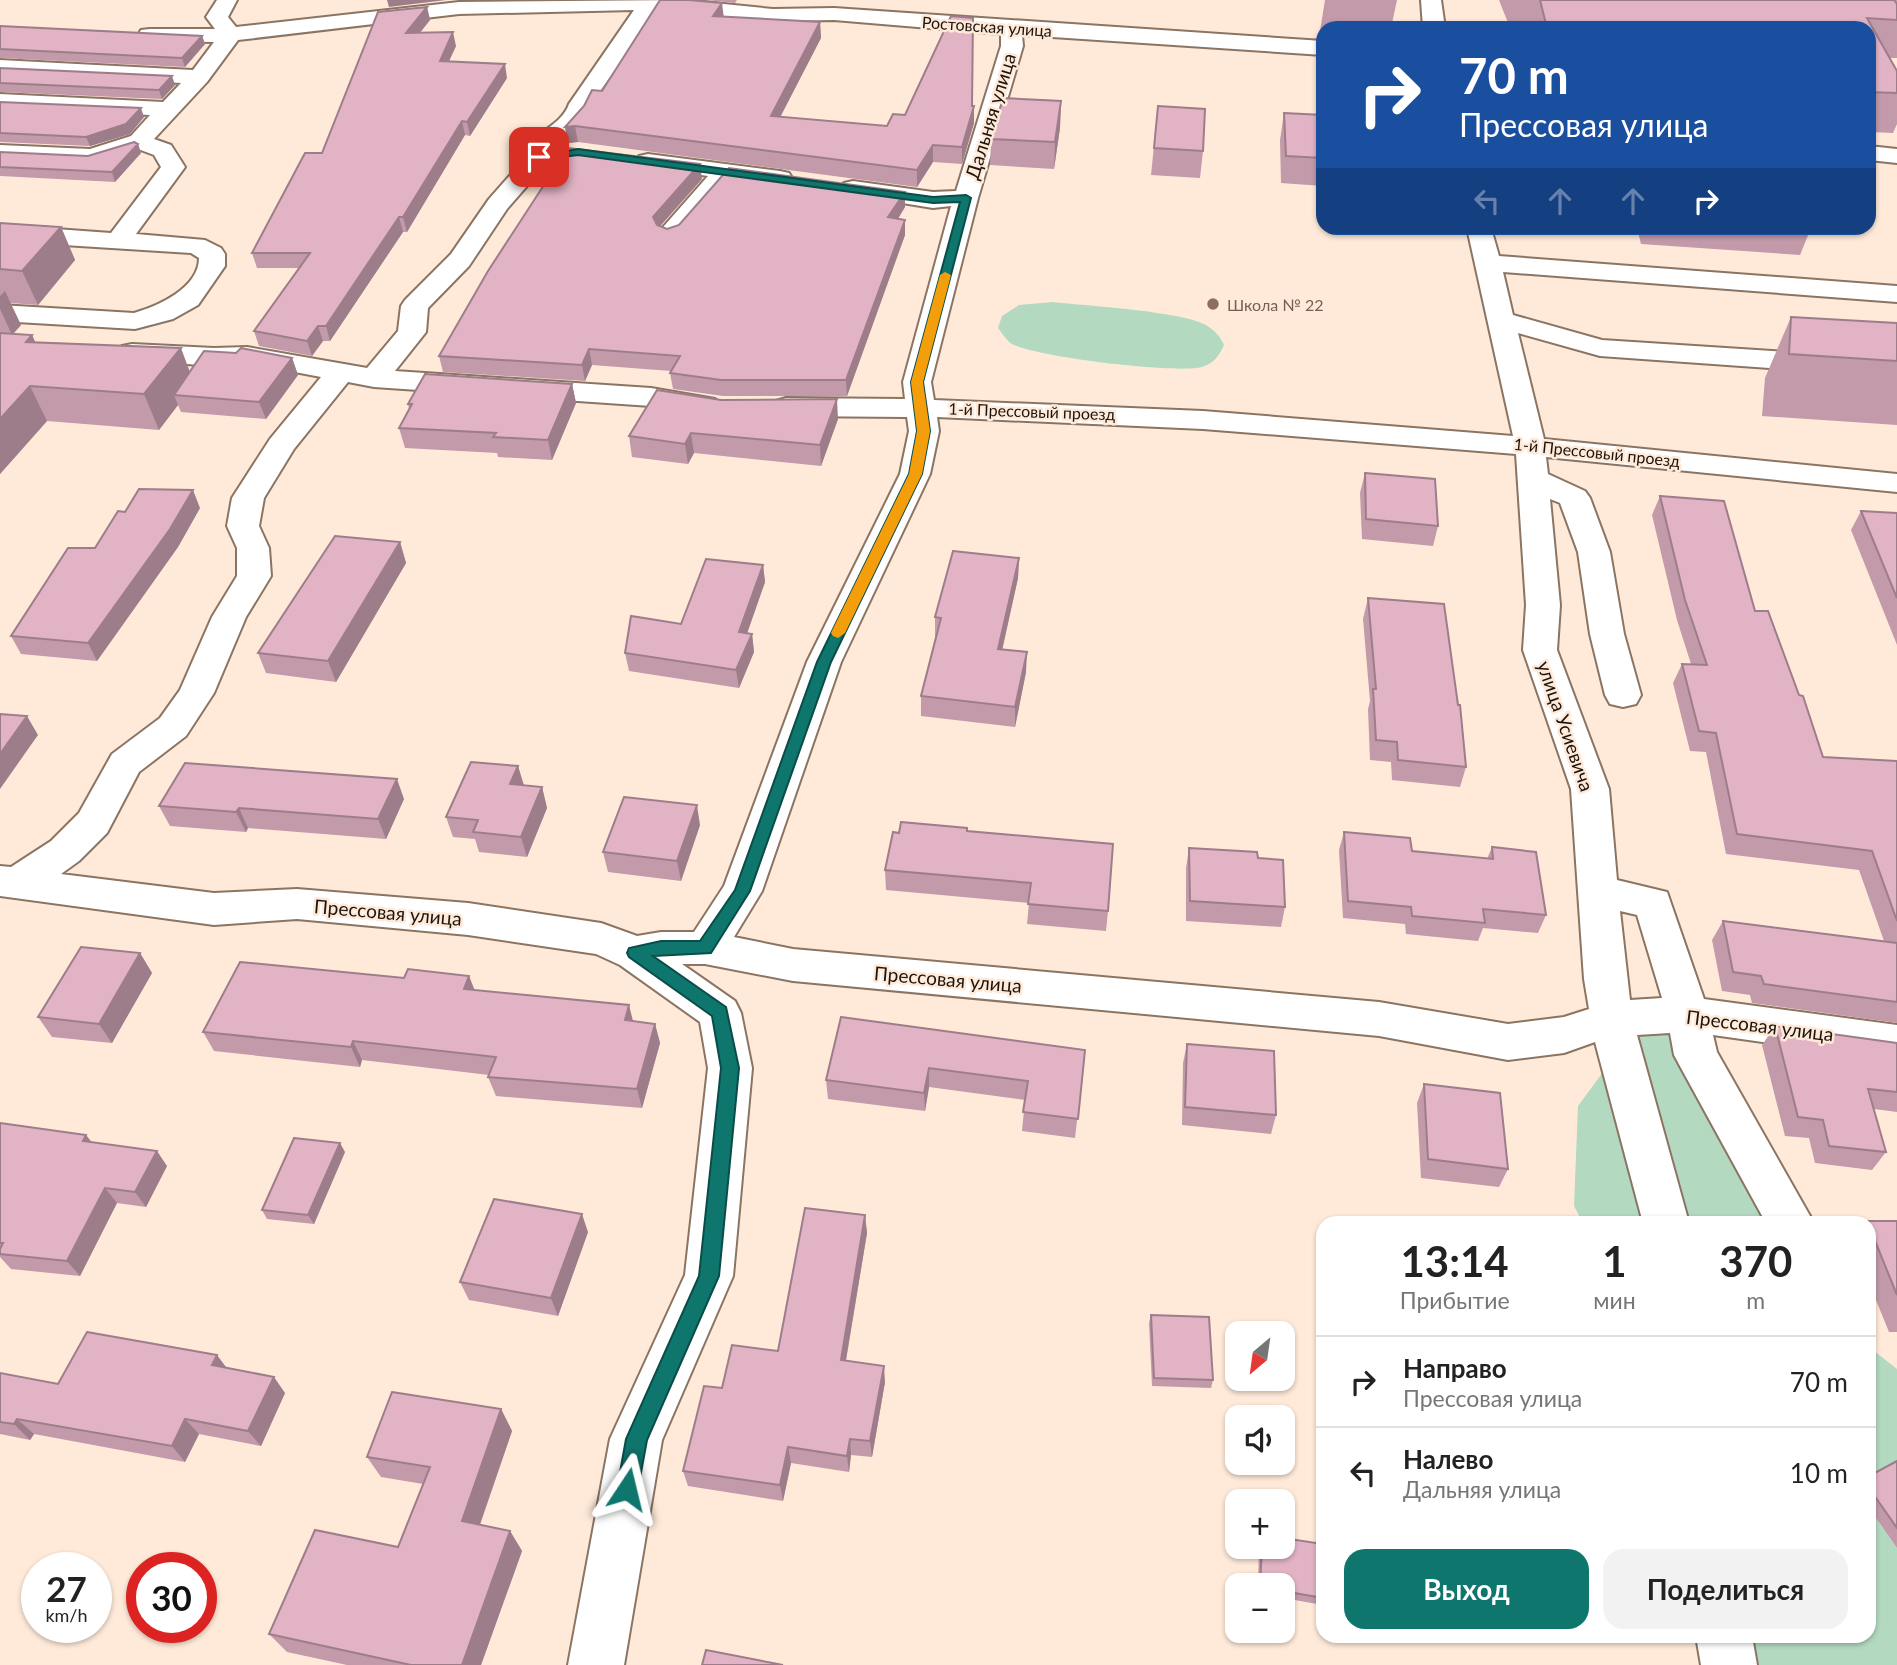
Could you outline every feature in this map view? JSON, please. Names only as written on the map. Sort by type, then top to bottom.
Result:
[{"type":"street","points":[[0,152],[92,156],[139,141],[199,78],[231,34],[217,16],[227,0]]},
{"type":"street","points":[[1431,0],[1433,21]]},
{"type":"street","points":[[539,157],[535,151],[538,146],[576,117],[580,104],[653,1]]},
{"type":"street","name":"Ростовская улица","points":[[122,34],[190,37],[459,8],[653,1],[773,15],[834,14],[1316,48]]},
{"type":"street","name":"Дальняя улица","points":[[705,948],[742,891],[824,662],[915,474],[924,431],[917,382],[966,198],[1012,46],[1011,28]]},
{"type":"street","points":[[0,67],[199,78]]},
{"type":"street","points":[[0,100],[169,109]]},
{"type":"street","points":[[120,240],[126,225],[164,183],[173,167],[163,150],[139,141]]},
{"type":"street","points":[[374,378],[412,332],[415,306],[460,260],[498,204],[539,157],[565,154]]},
{"type":"street","points":[[1876,154],[1897,156]]},
{"type":"street","points":[[618,157],[808,182]]},
{"type":"street","points":[[670,234],[726,170]]},
{"type":"street","points":[[836,186],[933,200],[966,198]]},
{"type":"street","points":[[0,233],[196,246],[212,254],[212,266],[188,299],[163,313],[135,321]]},
{"type":"street","name":"улица Усиевича","points":[[1481,235],[1531,444],[1543,605],[1539,649],[1590,789],[1605,979],[1619,1055],[1664,1216]]},
{"type":"street","points":[[1487,263],[1897,294]]},
{"type":"street","points":[[0,313],[135,321],[247,355]]},
{"type":"street","points":[[1500,322],[1523,325],[1600,348],[1897,368]]},
{"type":"street","name":"1-й Прессовый проезд","points":[[107,351],[214,357],[247,355],[374,378],[651,397],[750,408],[1087,412],[1531,444],[1897,483]]},
{"type":"street","points":[[9,882],[65,851],[93,823],[125,763],[173,727],[196,693],[229,617],[254,576],[253,548],[243,526],[248,498],[281,445],[340,373]]},
{"type":"street","points":[[1533,480],[1574,498],[1594,552],[1607,634],[1623,695]]},
{"type":"street","name":"Прессовая улица","points":[[9,882],[214,909],[297,905],[468,919],[601,939],[635,953],[661,948],[705,948],[793,965],[1378,1019],[1508,1042],[1564,1035],[1612,1019],[1688,1014],[1897,1043]]},
{"type":"street","points":[[1598,891],[1653,904],[1688,1014],[1696,1055],[1787,1216]]},
{"type":"street","points":[[596,1665],[636,1439],[709,1276],[730,1068],[720,1013],[635,953]]},
{"type":"street","points":[[1725,1643],[1729,1665]]},
{"type":"green space","points":[[1053,302],[1194,320],[1212,329],[1224,345],[1216,359],[1202,367],[1187,369],[1137,366],[1075,359],[1026,349],[1010,343],[998,328],[1002,316],[1019,305]]},
{"type":"green space","points":[[1634,1030],[1676,1033],[1682,1057],[1773,1216],[1579,1216],[1574,1206],[1578,1106]]},
{"type":"green space","points":[[1876,1352],[1897,1369],[1897,1464],[1876,1475]]},
{"type":"green space","points":[[1876,1518],[1897,1548],[1897,1665],[1756,1665],[1751,1643],[1876,1643]]},
{"type":"building","points":[[660,0],[722,3],[713,16],[820,22],[771,116],[887,126],[893,114],[905,115],[951,16],[973,18],[974,106],[962,147],[933,145],[917,170],[575,126],[565,127],[584,106],[592,90],[602,91]]},
{"type":"building","points":[[1540,0],[1894,0],[1897,4],[1897,20],[1545,21]]},
{"type":"building","points":[[427,7],[406,33],[453,32],[440,61],[505,64],[467,122],[462,121],[403,217],[399,217],[326,326],[318,326],[307,341],[254,331],[310,253],[252,253],[305,153],[322,153],[378,12]]},
{"type":"building","points":[[0,26],[202,36],[182,58],[0,49]]},
{"type":"building","points":[[1876,34],[1897,71],[1897,93],[1876,92]]},
{"type":"building","points":[[0,68],[172,76],[159,90],[0,83]]},
{"type":"building","points":[[1003,98],[1061,101],[1055,142],[991,139]]},
{"type":"building","points":[[0,102],[141,108],[126,124],[86,137],[0,133]]},
{"type":"building","points":[[1158,106],[1205,109],[1203,151],[1154,148]]},
{"type":"building","points":[[1284,113],[1316,115],[1316,158],[1286,156]]},
{"type":"building","points":[[134,142],[138,144],[112,172],[0,167],[0,152],[88,156]]},
{"type":"building","points":[[568,148],[700,164],[653,217],[657,225],[667,229],[679,225],[729,168],[905,192],[888,217],[905,220],[846,380],[721,380],[670,373],[680,356],[589,349],[582,365],[439,356],[488,271]]},
{"type":"building","points":[[0,223],[61,227],[22,271],[0,269]]},
{"type":"building","points":[[1791,317],[1897,323],[1897,361],[1789,354]]},
{"type":"building","points":[[0,333],[32,335],[26,342],[181,348],[144,394],[30,386],[0,419]]},
{"type":"building","points":[[241,348],[292,358],[259,402],[174,395],[204,351],[236,353]]},
{"type":"building","points":[[425,374],[572,384],[548,440],[493,437],[496,433],[399,428],[412,404],[408,404]]},
{"type":"building","points":[[657,390],[721,400],[837,399],[820,445],[691,433],[685,444],[629,436]]},
{"type":"building","points":[[1365,473],[1435,479],[1438,526],[1366,519]]},
{"type":"building","points":[[139,489],[193,490],[170,529],[88,643],[11,636],[68,548],[95,548],[118,511],[125,512]]},
{"type":"building","points":[[1660,496],[1724,501],[1755,611],[1768,611],[1799,695],[1803,696],[1823,757],[1897,761],[1897,921],[1872,851],[1737,834],[1716,733],[1699,731],[1682,664],[1707,665],[1685,600]]},
{"type":"building","points":[[1861,511],[1897,513],[1897,598]]},
{"type":"building","points":[[335,536],[400,542],[328,661],[258,653]]},
{"type":"building","points":[[953,551],[1019,558],[998,649],[1027,652],[1015,707],[921,696],[941,618],[935,617]]},
{"type":"building","points":[[706,559],[763,565],[739,632],[752,634],[736,670],[625,653],[631,616],[681,624]]},
{"type":"building","points":[[1368,598],[1444,604],[1460,705],[1466,767],[1398,760],[1397,742],[1376,740],[1373,689],[1376,689]]},
{"type":"building","points":[[0,714],[27,716],[0,754]]},
{"type":"building","points":[[471,762],[518,766],[510,784],[542,787],[521,837],[473,832],[478,820],[446,817]]},
{"type":"building","points":[[185,763],[397,779],[378,819],[239,808],[236,812],[159,806]]},
{"type":"building","points":[[624,797],[697,805],[677,861],[603,852]]},
{"type":"building","points":[[901,822],[967,828],[967,831],[1113,844],[1108,911],[1028,904],[1031,883],[885,870],[893,832],[899,833]]},
{"type":"building","points":[[1344,832],[1410,838],[1412,851],[1493,859],[1492,847],[1536,852],[1546,915],[1483,909],[1485,923],[1412,916],[1411,907],[1348,901]]},
{"type":"building","points":[[1189,848],[1257,852],[1258,858],[1283,860],[1285,907],[1190,901]]},
{"type":"building","points":[[1723,921],[1897,943],[1897,1002],[1764,984],[1761,976],[1733,972]]},
{"type":"building","points":[[81,947],[140,953],[99,1024],[38,1017]]},
{"type":"building","points":[[240,962],[404,978],[408,969],[469,976],[464,989],[629,1005],[625,1020],[655,1024],[637,1089],[488,1077],[496,1057],[353,1041],[351,1047],[203,1032]]},
{"type":"building","points":[[841,1017],[1085,1050],[1078,1119],[1023,1112],[1028,1081],[929,1068],[924,1093],[826,1080]]},
{"type":"building","points":[[1775,1026],[1897,1043],[1897,1092],[1868,1089],[1886,1152],[1829,1146],[1823,1120],[1798,1117]]},
{"type":"building","points":[[1187,1044],[1274,1051],[1276,1115],[1185,1107]]},
{"type":"building","points":[[1424,1084],[1500,1093],[1508,1169],[1428,1159]]},
{"type":"building","points":[[0,1123],[86,1135],[83,1141],[157,1151],[135,1192],[105,1188],[67,1261],[0,1254],[3,1243],[0,1243]]},
{"type":"building","points":[[294,1138],[340,1143],[308,1215],[262,1210]]},
{"type":"building","points":[[494,1199],[582,1214],[551,1298],[460,1282]]},
{"type":"building","points":[[805,1208],[865,1215],[841,1360],[884,1366],[870,1441],[850,1439],[847,1456],[788,1447],[780,1485],[683,1471],[704,1386],[722,1388],[732,1345],[778,1351]]},
{"type":"building","points":[[1876,1221],[1897,1221],[1897,1295],[1876,1243]]},
{"type":"building","points":[[1151,1315],[1209,1317],[1213,1380],[1154,1378]]},
{"type":"building","points":[[87,1332],[217,1355],[212,1365],[274,1377],[248,1431],[185,1419],[172,1446],[17,1419],[14,1424],[0,1422],[0,1373],[58,1384]]},
{"type":"building","points":[[392,1392],[501,1409],[462,1521],[510,1531],[462,1665],[411,1665],[269,1634],[315,1530],[398,1547],[430,1467],[367,1457]]},
{"type":"building","points":[[1897,1461],[1897,1528],[1876,1498],[1876,1472]]},
{"type":"building","points":[[1295,1540],[1316,1543],[1316,1597],[1295,1593],[1295,1573],[1261,1573],[1261,1559],[1295,1559]]},
{"type":"building","points":[[706,1650],[783,1665],[702,1665]]},
{"type":"slow traffic","points":[[838,633],[915,474],[924,431],[917,382],[945,275]]},
{"type":"place","name":"Школа № 22","points":[[1213,304]]},
{"type":"route","points":[[539,157],[578,152],[933,200],[966,198],[917,382],[924,431],[915,474],[824,662],[742,891],[705,948],[661,948],[635,953],[720,1013],[730,1068],[709,1276],[636,1439],[627,1489]]}]
